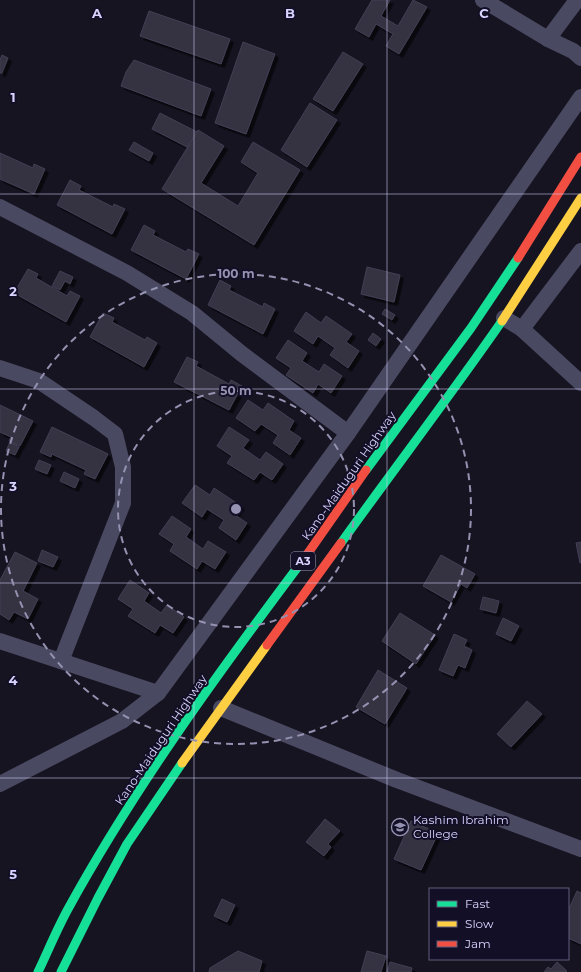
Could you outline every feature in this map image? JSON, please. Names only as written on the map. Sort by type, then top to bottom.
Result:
[{"type":"highway","name":"Kano-Maiduguri Highway","points":[[38,972],[67,911],[94,863],[156,766],[245,638],[311,550],[372,461],[471,328],[522,252],[581,157]]},
{"type":"highway","name":"A3","points":[[61,972],[114,869],[138,827],[221,708],[416,439],[455,388],[504,318],[581,198]]},
{"type":"street","points":[[483,0],[548,39],[573,51],[581,58]]},
{"type":"street","points":[[548,39],[577,0]]},
{"type":"street","points":[[0,784],[122,721],[158,693],[348,433],[581,97]]},
{"type":"street","points":[[0,207],[127,273],[192,313],[242,354],[348,433]]},
{"type":"street","points":[[522,329],[581,250]]},
{"type":"street","points":[[504,318],[522,329],[581,383]]},
{"type":"street","points":[[0,368],[39,381],[115,434],[123,467],[122,503],[61,661]]},
{"type":"street","points":[[0,641],[158,693]]},
{"type":"street","points":[[221,708],[397,780],[581,849]]},
{"type":"building","points":[[372,0],[390,0],[381,16],[398,26],[413,0],[427,7],[399,54],[386,46],[393,34],[376,24],[369,37],[355,29]]},
{"type":"building","points":[[149,11],[230,39],[221,64],[140,36]]},
{"type":"building","points":[[243,42],[275,54],[246,134],[215,123]]},
{"type":"building","points":[[343,52],[363,64],[333,111],[313,99]]},
{"type":"building","points":[[2,55],[8,58],[2,73],[0,73],[0,60]]},
{"type":"building","points":[[134,60],[211,89],[201,116],[121,86],[126,72]]},
{"type":"building","points":[[310,103],[337,120],[307,167],[281,150]]},
{"type":"building","points":[[160,113],[199,133],[191,149],[152,129]]},
{"type":"building","points":[[198,130],[224,146],[201,183],[238,206],[258,173],[241,162],[253,142],[300,170],[254,245],[162,189]]},
{"type":"building","points":[[134,142],[153,153],[149,161],[129,150]]},
{"type":"building","points":[[0,153],[33,168],[34,164],[45,169],[34,194],[0,179]]},
{"type":"building","points":[[70,180],[81,186],[79,190],[113,207],[114,204],[125,209],[112,234],[57,205]]},
{"type":"building","points":[[144,225],[155,231],[153,235],[186,252],[188,249],[199,254],[186,279],[131,250]]},
{"type":"building","points":[[367,267],[400,275],[394,302],[361,294]]},
{"type":"building","points":[[28,269],[38,274],[36,278],[67,296],[70,291],[80,296],[66,322],[14,293]]},
{"type":"building","points":[[60,271],[73,277],[70,284],[65,281],[60,290],[52,286]]},
{"type":"building","points":[[220,280],[231,286],[229,290],[263,307],[264,303],[275,309],[263,334],[208,305]]},
{"type":"building","points":[[385,309],[395,315],[392,320],[382,314]]},
{"type":"building","points":[[306,312],[321,323],[326,316],[352,334],[346,342],[359,351],[348,368],[330,355],[335,348],[318,336],[313,344],[294,331]]},
{"type":"building","points":[[103,313],[114,318],[112,322],[145,340],[147,337],[157,343],[144,367],[90,337]]},
{"type":"building","points":[[373,333],[381,339],[376,346],[368,340]]},
{"type":"building","points":[[288,340],[307,353],[302,361],[319,372],[324,364],[342,376],[331,393],[318,384],[313,393],[286,375],[291,368],[276,358]]},
{"type":"building","points":[[187,357],[198,362],[196,366],[229,384],[231,380],[242,386],[229,410],[174,382]]},
{"type":"building","points":[[248,400],[263,410],[268,403],[294,421],[289,430],[301,438],[290,455],[273,443],[278,435],[261,424],[255,431],[236,418]]},
{"type":"building","points":[[0,405],[33,421],[20,446],[9,441],[11,437],[0,432]]},
{"type":"building","points":[[52,427],[108,454],[95,479],[84,474],[86,470],[52,454],[51,457],[40,452]]},
{"type":"building","points":[[229,427],[249,440],[243,448],[260,460],[266,452],[283,464],[272,480],[260,472],[254,480],[227,463],[232,456],[217,446]]},
{"type":"building","points":[[10,442],[19,447],[15,455],[6,451]]},
{"type":"building","points":[[39,460],[51,465],[47,474],[35,469]]},
{"type":"building","points":[[64,472],[79,479],[75,488],[60,481]]},
{"type":"building","points":[[195,485],[210,495],[214,488],[241,506],[235,515],[247,523],[236,540],[219,528],[224,520],[207,509],[202,517],[182,503]]},
{"type":"building","points":[[172,516],[191,529],[186,537],[203,549],[208,541],[226,552],[215,569],[202,561],[197,569],[170,551],[174,544],[159,534]]},
{"type":"building","points":[[581,542],[581,563],[580,563],[576,543]]},
{"type":"building","points":[[42,550],[58,557],[53,567],[38,561]]},
{"type":"building","points":[[15,552],[37,563],[23,591],[38,599],[28,619],[14,612],[9,620],[0,614],[0,580]]},
{"type":"building","points":[[441,555],[475,574],[467,588],[461,584],[451,602],[423,586]]},
{"type":"building","points":[[130,580],[149,593],[144,601],[161,613],[167,605],[184,617],[173,633],[160,625],[155,633],[128,616],[133,609],[118,599]]},
{"type":"building","points":[[483,597],[499,601],[496,613],[480,609]]},
{"type":"building","points":[[400,613],[435,635],[416,664],[382,641]]},
{"type":"building","points":[[503,618],[519,626],[511,641],[496,634]]},
{"type":"building","points":[[454,634],[467,640],[464,646],[472,650],[465,668],[458,665],[453,676],[439,670]]},
{"type":"building","points":[[378,670],[407,688],[385,724],[356,707]]},
{"type":"building","points":[[527,701],[542,714],[511,747],[497,734]]},
{"type":"building","points":[[325,819],[340,831],[328,844],[331,847],[324,856],[306,842]]},
{"type":"building","points":[[411,821],[438,833],[421,870],[394,859]]},
{"type":"building","points":[[577,891],[581,893],[581,944],[569,938],[569,909]]},
{"type":"building","points":[[222,899],[235,905],[227,922],[214,916]]},
{"type":"building","points":[[238,951],[262,961],[259,972],[209,972],[210,968]]},
{"type":"building","points":[[367,951],[386,956],[381,972],[361,972]]},
{"type":"building","points":[[390,962],[412,968],[411,972],[387,972]]},
{"type":"building","points":[[557,962],[567,971],[566,972],[544,972],[548,967],[551,969]]},
{"type":"traffic: fast","points":[[366,470],[471,328],[518,258]]},
{"type":"traffic: fast","points":[[341,543],[502,321]]},
{"type":"traffic: fast","points":[[38,972],[68,909],[122,817],[211,685],[306,556]]},
{"type":"traffic: fast","points":[[61,972],[127,844],[182,763]]},
{"type":"traffic: slow","points":[[502,321],[581,198]]},
{"type":"traffic: slow","points":[[182,763],[267,645]]},
{"type":"traffic: jam","points":[[518,258],[581,157]]},
{"type":"traffic: jam","points":[[306,556],[366,470]]},
{"type":"traffic: jam","points":[[267,645],[341,543]]},
{"type":"place","name":"Kashim Ibrahim College","points":[[400,827]]}]
